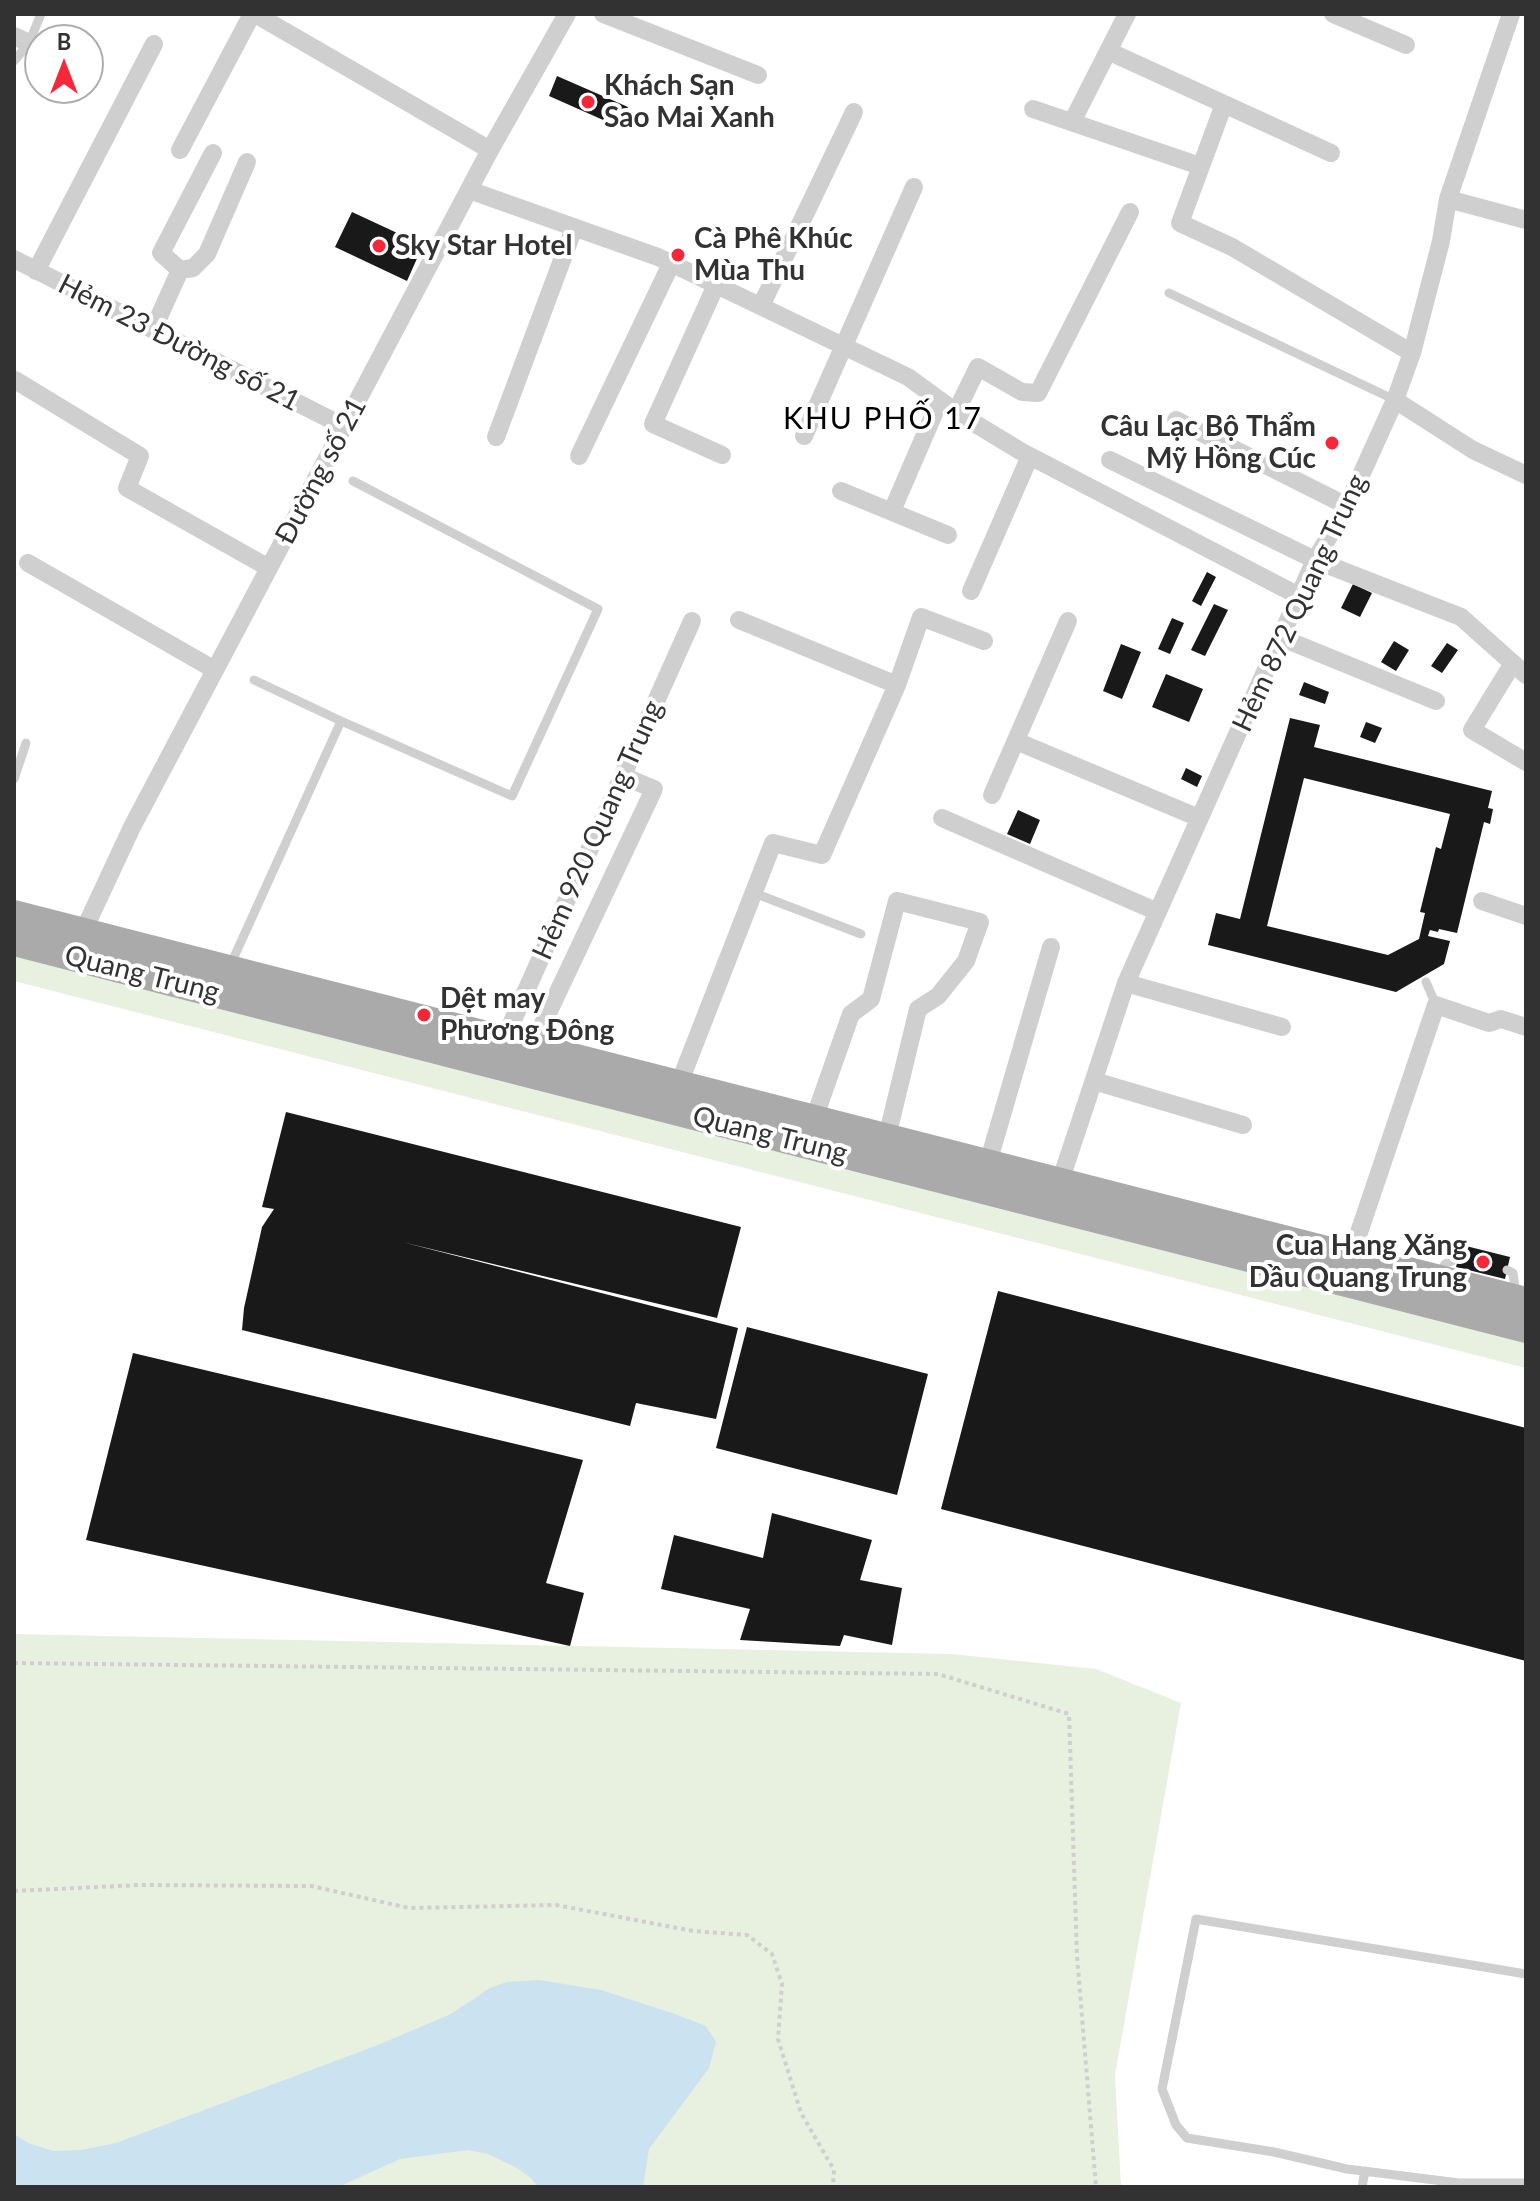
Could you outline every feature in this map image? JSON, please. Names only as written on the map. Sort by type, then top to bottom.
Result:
[{"type":"main road","name":"Quang Trung","points":[[14,914],[78,944],[1526,1329]]},
{"type":"main road","name":"Quang Trung","points":[[14,942],[78,944],[228,969],[1521,1299]]},
{"type":"street","points":[[180,150],[253,14],[490,150]]},
{"type":"street","name":"Đường số 21","points":[[78,944],[132,827],[490,150],[567,14]]},
{"type":"street","points":[[603,14],[758,75]]},
{"type":"street","points":[[1072,122],[1127,14]]},
{"type":"street","points":[[1333,14],[1406,45]]},
{"type":"street","name":"Hẻm 872 Quang Trung","points":[[1060,1182],[1126,983],[1315,560],[1347,506],[1395,400],[1412,353],[1441,241],[1448,199],[1511,14]]},
{"type":"street","points":[[36,271],[154,44]]},
{"type":"street","points":[[1108,51],[1331,153]]},
{"type":"street","points":[[1224,104],[1180,223],[1232,247],[1412,353]]},
{"type":"street","points":[[1033,109],[1200,166]]},
{"type":"street","points":[[761,306],[854,112]]},
{"type":"street","points":[[180,270],[161,253],[213,153]]},
{"type":"street","points":[[180,270],[193,268],[207,254],[247,162]]},
{"type":"street","points":[[804,436],[914,187]]},
{"type":"street","points":[[469,190],[629,245],[908,377],[956,412],[1030,456],[1299,596]]},
{"type":"street","points":[[1448,199],[1526,220]]},
{"type":"street","points":[[956,412],[978,367],[1022,392],[1038,393],[1130,212]]},
{"type":"street","points":[[496,437],[574,228]]},
{"type":"street","name":"Hẻm 23 Đường số 21","points":[[14,259],[345,427]]},
{"type":"street","points":[[579,456],[671,264]]},
{"type":"street","points":[[153,330],[180,270]]},
{"type":"street","points":[[716,285],[653,424],[722,455]]},
{"type":"street","points":[[15,380],[140,456],[127,488],[269,568]]},
{"type":"street","points":[[892,511],[940,400]]},
{"type":"street","points":[[1395,400],[1473,450],[1526,475]]},
{"type":"street","points":[[1176,420],[1347,506]]},
{"type":"street","points":[[971,591],[1030,456]]},
{"type":"street","points":[[1110,460],[1315,560],[1461,617],[1519,669],[1472,730],[1526,762]]},
{"type":"street","points":[[841,491],[948,535]]},
{"type":"street","points":[[28,563],[215,670]]},
{"type":"street","points":[[679,1084],[773,843],[822,855],[897,685],[921,617],[984,641]]},
{"type":"street","points":[[739,620],[897,685]]},
{"type":"street","name":"Hẻm 920 Quang Trung","points":[[504,1040],[692,621]]},
{"type":"street","points":[[992,795],[1068,621]]},
{"type":"street","points":[[1282,638],[1436,701]]},
{"type":"street","points":[[1016,741],[1199,818]]},
{"type":"street","points":[[532,1047],[654,789],[623,776]]},
{"type":"street","points":[[942,818],[1158,912]]},
{"type":"street","points":[[814,1119],[851,1014],[871,999],[897,901],[980,922],[966,961],[938,996],[918,1009],[887,1137]]},
{"type":"street","points":[[1482,901],[1526,916]]},
{"type":"street","points":[[988,1163],[1051,947]]},
{"type":"street","points":[[1126,983],[1282,1027]]},
{"type":"street","points":[[1351,1256],[1436,1005],[1489,1023],[1501,1019],[1526,1027]]},
{"type":"street","points":[[1094,1081],[1243,1125]]},
{"type":"lane","points":[[14,61],[22,39],[41,14]]},
{"type":"lane","points":[[1169,293],[1395,400]]},
{"type":"lane","points":[[254,680],[512,796],[598,609],[353,481]]},
{"type":"lane","points":[[228,969],[341,721]]},
{"type":"lane","points":[[14,779],[26,743]]},
{"type":"lane","points":[[754,893],[861,934]]},
{"type":"lane","points":[[1426,982],[1436,1005]]},
{"type":"lane","points":[[1438,1278],[1445,1264],[1458,1258]]},
{"type":"lane","points":[[1507,1270],[1513,1273],[1521,1299]]},
{"type":"lane","points":[[1526,1974],[1196,1919],[1162,2089],[1176,2125],[1187,2138],[1365,2171],[1459,2183],[1526,2183]]},
{"type":"lane","points":[[1362,2187],[1365,2171]]},
{"type":"path","points":[[14,1663],[938,1674],[1069,1714],[1077,1956],[1096,2187]]},
{"type":"path","points":[[14,1891],[139,1885],[311,1886],[409,1908],[556,1905],[693,1931],[747,1935],[772,1954],[782,1984],[778,2039],[801,2113],[834,2170],[833,2187]]},
{"type":"green space","points":[[14,954],[1526,1340],[1526,1368],[14,981]]},
{"type":"green space","points":[[14,1634],[952,1654],[1096,1669],[1181,1703],[1115,2075],[1121,2187],[14,2187]]},
{"type":"water","points":[[539,1980],[601,1990],[672,2013],[706,2026],[716,2042],[709,2068],[649,2149],[643,2187],[538,2187],[517,2168],[488,2154],[468,2150],[400,2159],[338,2187],[14,2187],[14,2134],[28,2143],[53,2151],[81,2150],[116,2143],[378,2045],[451,2014],[490,1988],[507,1982]]},
{"type":"building","name":"Khách Sạn Sao Mai Xanh","points":[[557,76],[628,107],[619,127],[549,96]]},
{"type":"building","name":"Sky Star Hotel","points":[[352,212],[423,245],[407,281],[335,247]]},
{"type":"building","points":[[1207,572],[1216,577],[1201,606],[1192,601]]},
{"type":"building","points":[[1353,584],[1372,593],[1360,617],[1341,608]]},
{"type":"building","points":[[1214,604],[1228,610],[1205,656],[1191,650]]},
{"type":"building","points":[[1172,618],[1184,623],[1170,654],[1158,649]]},
{"type":"building","points":[[1394,641],[1409,650],[1396,671],[1381,662]]},
{"type":"building","points":[[1447,643],[1458,650],[1442,673],[1431,666]]},
{"type":"building","points":[[1121,644],[1141,652],[1122,699],[1103,691]]},
{"type":"building","points":[[1166,674],[1203,689],[1189,722],[1152,707]]},
{"type":"building","points":[[1304,682],[1329,692],[1325,704],[1299,695]]},
{"type":"building","points":[[1290,718],[1320,725],[1314,747],[1492,791],[1488,808],[1493,809],[1490,824],[1484,822],[1457,933],[1439,929],[1438,932],[1430,930],[1428,936],[1450,941],[1444,964],[1396,992],[1208,945],[1216,913],[1240,919]],"holes":[[[1304,778],[1450,814],[1441,849],[1436,847],[1420,912],[1425,913],[1419,939],[1388,955],[1267,926]]]},
{"type":"building","points":[[1366,722],[1382,728],[1375,743],[1360,737]]},
{"type":"building","points":[[1186,768],[1202,776],[1197,787],[1181,779]]},
{"type":"building","points":[[1018,810],[1040,820],[1030,844],[1007,834]]},
{"type":"building","points":[[286,1112],[741,1227],[717,1318],[402,1242],[738,1328],[716,1419],[636,1403],[630,1426],[242,1330],[262,1227],[274,1209],[262,1207]]},
{"type":"building","name":"Cua Hang Xăng Dầu Quang Trung","points":[[1462,1245],[1510,1257],[1505,1279],[1456,1267]]},
{"type":"building","points":[[998,1291],[1526,1428],[1526,1661],[941,1509]]},
{"type":"building","points":[[747,1327],[928,1374],[897,1495],[716,1448]]},
{"type":"building","points":[[133,1353],[583,1460],[546,1583],[584,1593],[570,1646],[86,1540]]},
{"type":"building","points":[[772,1513],[872,1540],[860,1580],[902,1588],[892,1645],[844,1635],[840,1646],[740,1640],[750,1609],[661,1589],[674,1535],[763,1558]]},
{"type":"place","name":"Khách Sạn Sao Mai Xanh","points":[[588,102]]},
{"type":"place","name":"Sky Star Hotel","points":[[379,246]]},
{"type":"place","name":"Cà Phê Khúc Mùa Thu","points":[[678,255]]},
{"type":"place","name":"Câu Lạc Bộ Thẩm Mỹ Hồng Cúc","points":[[1332,443]]},
{"type":"place","name":"Dệt may Phương Đông","points":[[424,1015]]},
{"type":"place","name":"Cua Hang Xăng Dầu Quang Trung","points":[[1483,1262]]},
{"type":"district","name":"KHU PHỐ 17","points":[[883,419]]}]
